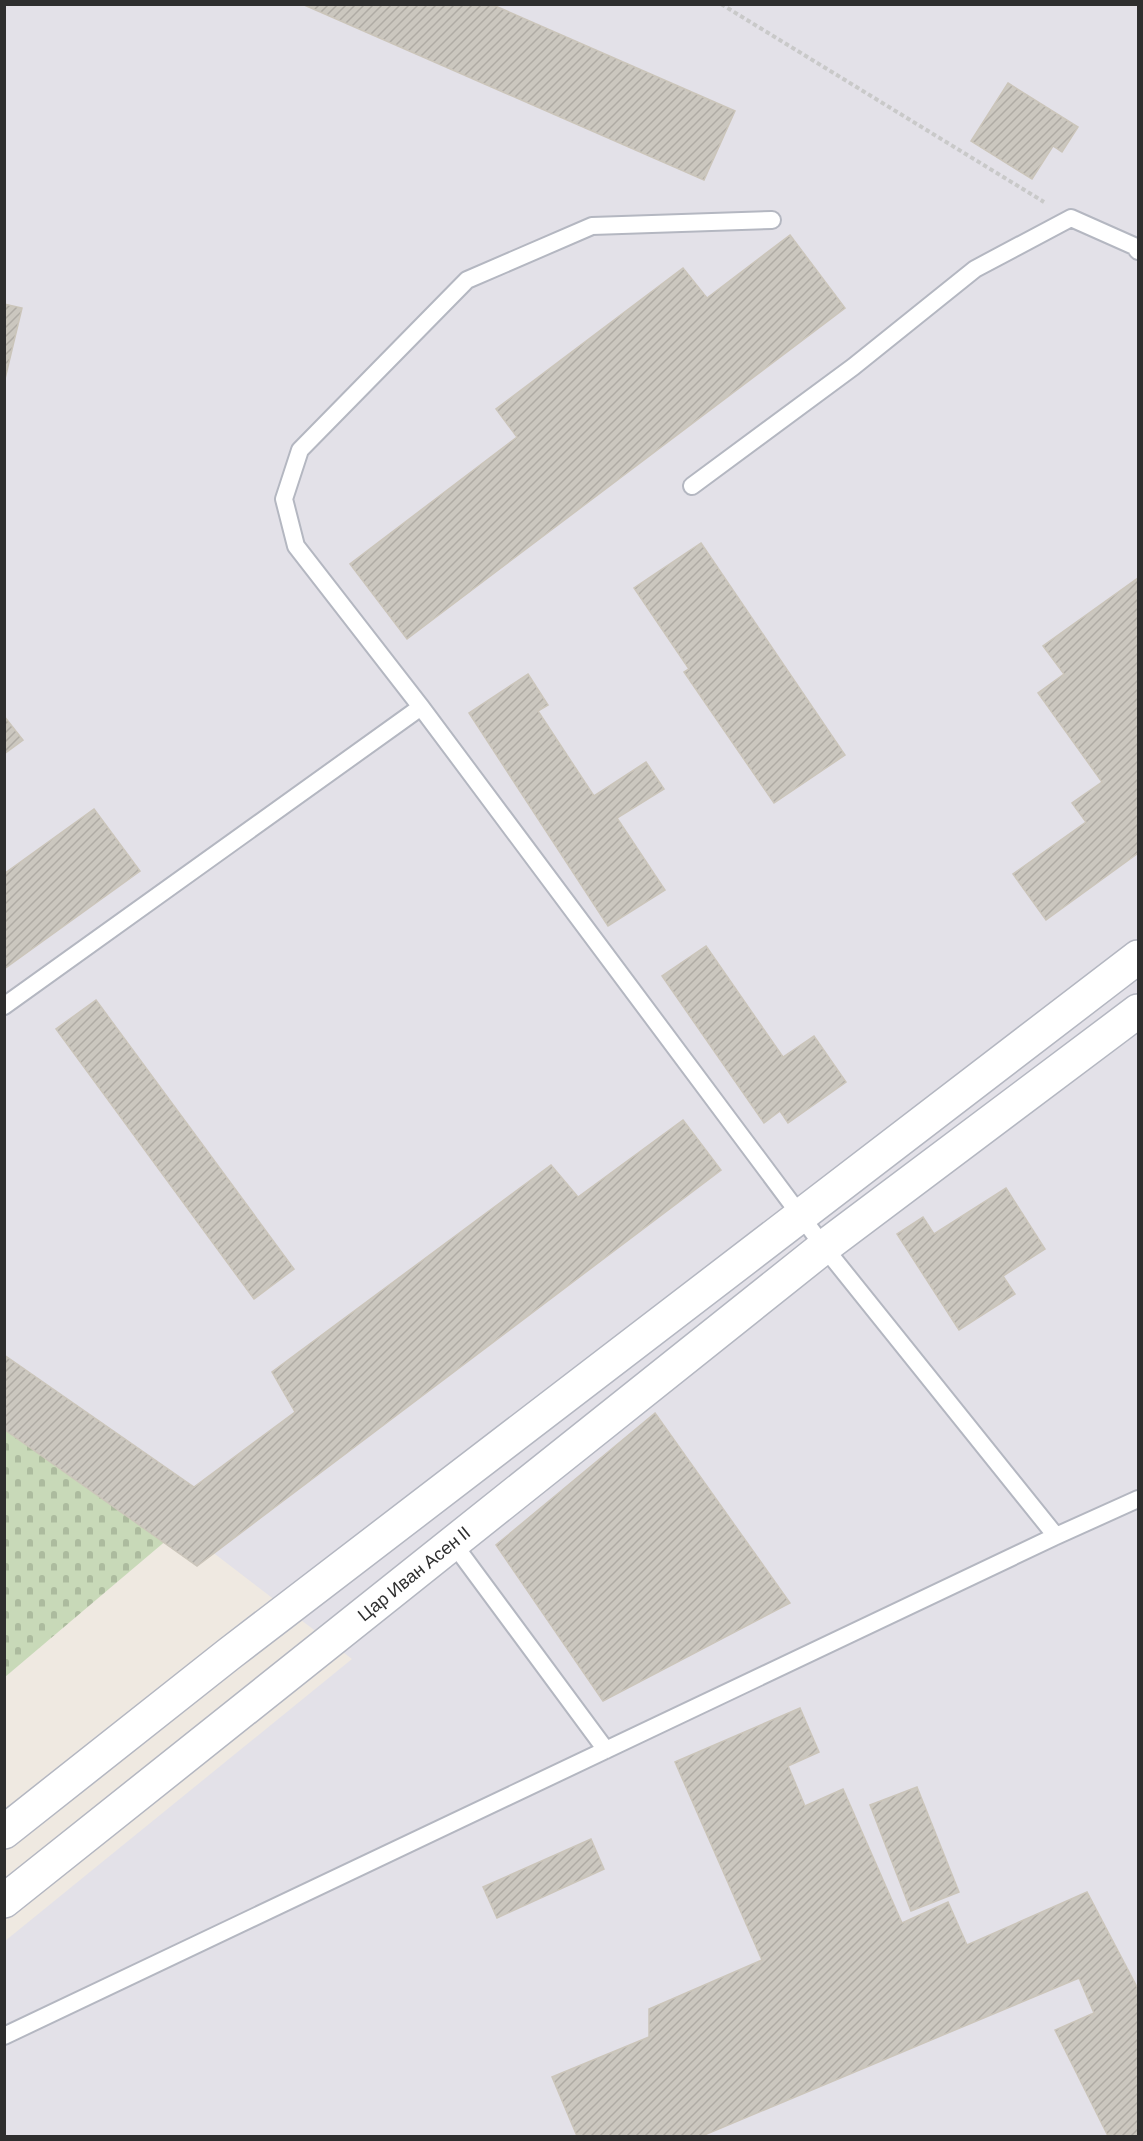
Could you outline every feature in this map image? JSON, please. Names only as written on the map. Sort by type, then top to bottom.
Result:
[{"type":"street","points":[[4,1832],[229,1654],[1138,957]]},
{"type":"street","name":"Цар Иван Асен II","points":[[4,1901],[824,1247],[1138,1011]]},
{"type":"lane","points":[[692,486],[854,367],[975,270],[1071,218],[1134,246],[1138,251]]},
{"type":"lane","points":[[772,220],[592,226],[467,280],[300,450],[284,499],[296,546],[421,707],[824,1247],[1056,1536]]},
{"type":"lane","points":[[4,1006],[421,707]]},
{"type":"lane","points":[[4,2036],[1138,1499]]},
{"type":"lane","points":[[453,1543],[606,1750]]},
{"type":"path","points":[[721,4],[1071,218]]},
{"type":"shaded area","points":[[5,5],[1138,5],[1138,2136],[5,2136],[5,1941],[352,1659],[181,1528],[5,1406]]},
{"type":"green space","points":[[5,1406],[181,1528],[5,1677]]},
{"type":"building","points":[[302,4],[491,4],[735,111],[704,180]]},
{"type":"building","points":[[1008,83],[1078,127],[1062,152],[1053,146],[1032,179],[971,141]]},
{"type":"building","points":[[790,235],[845,308],[407,639],[350,564],[517,437],[496,409],[683,268],[707,298]]},
{"type":"building","points":[[4,304],[22,308],[4,383]]},
{"type":"building","points":[[701,543],[845,755],[774,803],[684,672],[689,669],[634,588]]},
{"type":"building","points":[[1138,578],[1138,853],[1046,920],[1013,874],[1086,822],[1072,803],[1102,782],[1038,693],[1064,674],[1043,646]]},
{"type":"building","points":[[528,674],[548,705],[538,711],[594,796],[646,762],[664,789],[617,818],[665,890],[608,926],[469,713]]},
{"type":"building","points":[[4,716],[23,740],[4,754]]},
{"type":"building","points":[[94,809],[140,871],[4,969],[4,874]]},
{"type":"building","points":[[706,946],[783,1057],[814,1036],[846,1082],[788,1123],[780,1111],[764,1123],[662,976]]},
{"type":"building","points":[[96,1000],[294,1269],[254,1299],[56,1029]]},
{"type":"building","points":[[683,1120],[721,1170],[197,1566],[4,1429],[4,1355],[194,1487],[295,1412],[272,1372],[551,1165],[578,1197]]},
{"type":"building","points":[[1006,1188],[1045,1249],[1003,1276],[1015,1294],[959,1330],[897,1234],[923,1217],[934,1234]]},
{"type":"building","points":[[655,1413],[790,1603],[603,1701],[496,1545]]},
{"type":"building","points":[[800,1708],[819,1752],[788,1766],[805,1806],[843,1789],[902,1923],[948,1902],[967,1945],[1087,1892],[1138,1989],[1138,2136],[1108,2136],[1055,2030],[1094,2013],[1079,1978],[702,2136],[577,2136],[552,2077],[649,2037],[649,2009],[762,1960],[675,1762]]},
{"type":"building","points":[[917,1787],[959,1892],[911,1911],[870,1805]]},
{"type":"building","points":[[591,1839],[604,1869],[497,1918],[483,1887]]}]
